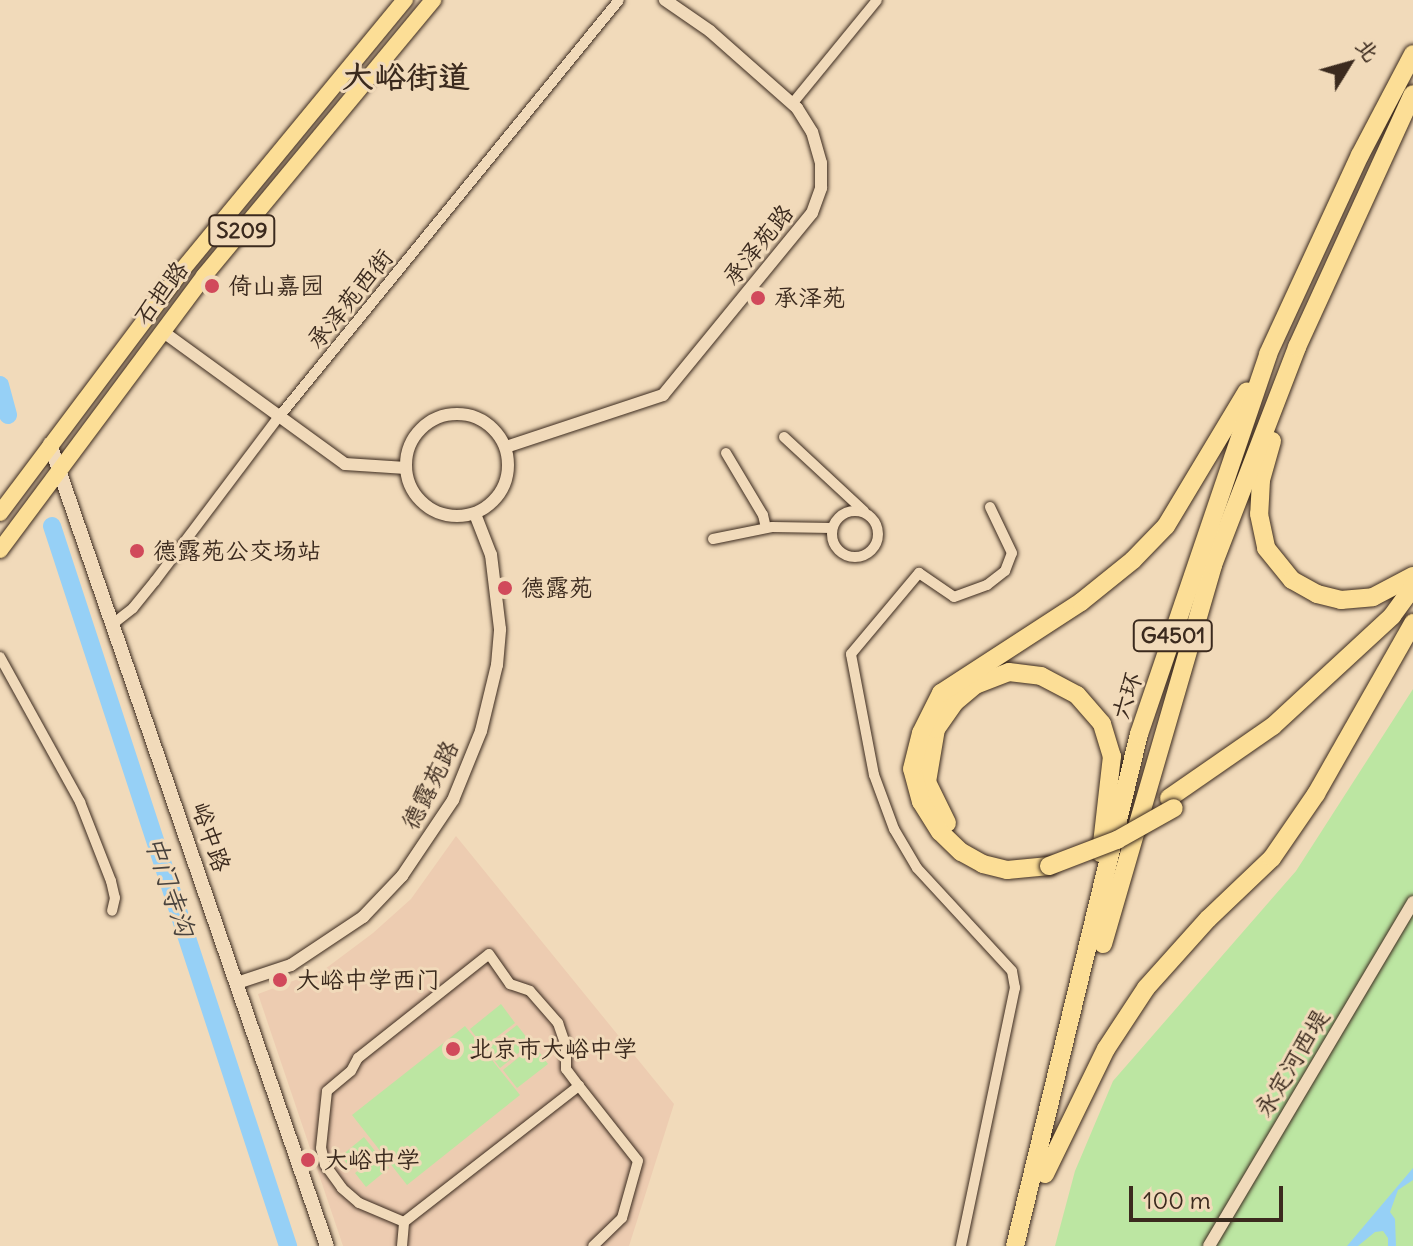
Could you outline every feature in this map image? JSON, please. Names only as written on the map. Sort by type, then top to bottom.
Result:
[{"type":"highway","name":"六环","points":[[1015,1246],[1082,980],[1139,734],[1268,354],[1360,155],[1413,54]]},
{"type":"highway","name":"六环","points":[[1027,1246],[1111,911],[1213,565],[1297,347],[1413,94]]},
{"type":"highway","points":[[1297,347],[1261,480],[1259,514],[1266,548],[1292,580],[1317,594],[1341,600],[1373,597],[1413,576]]},
{"type":"highway","points":[[1268,354],[1166,526],[1133,560],[1081,602],[941,693],[921,733],[912,769],[921,802],[940,832],[961,852],[983,864],[1007,870],[1048,861],[1171,803],[1281,733],[1345,677],[1413,602]]},
{"type":"highway","points":[[1171,803],[1273,726],[1392,616],[1413,587]]},
{"type":"highway","points":[[1045,1174],[1106,1049],[1146,988],[1208,919],[1272,858],[1316,794],[1413,623]]},
{"type":"highway","points":[[1048,861],[990,854],[968,843],[945,822],[927,782],[936,729],[955,702],[975,685],[1009,672],[1041,676],[1077,695],[1102,724],[1112,756],[1082,980]]},
{"type":"main road","name":"石担路","points":[[0,513],[183,269],[405,0]]},
{"type":"main road","name":"石担路","points":[[0,550],[162,331],[433,0]]},
{"type":"main road","name":"峪中路","points":[[50,444],[327,1246]]},
{"type":"street","name":"承泽苑西街","points":[[114,623],[133,608],[155,581],[278,418],[619,0]]},
{"type":"street","name":"承泽苑路","points":[[506,447],[663,395],[676,383],[812,213],[821,188],[821,163],[812,132],[792,104],[710,31],[665,0]]},
{"type":"street","points":[[792,104],[877,0]]},
{"type":"street","points":[[162,331],[345,464],[406,468]]},
{"type":"street","points":[[449,414],[467,414],[483,420],[497,431],[506,447],[507,479],[489,506],[475,514],[458,517],[427,507],[415,495],[406,468],[409,446],[418,431],[432,420],[449,414]]},
{"type":"street","points":[[784,437],[869,515],[877,527],[877,542],[860,557],[838,550],[832,528]]},
{"type":"street","points":[[726,453],[763,515],[766,528]]},
{"type":"street","points":[[961,1246],[1015,988],[1012,971],[917,868],[894,829],[874,775],[851,654],[919,573],[954,597],[987,585],[1005,571],[1012,553],[990,507]]},
{"type":"street","points":[[713,539],[766,528],[832,528],[847,511],[869,515]]},
{"type":"street","name":"德露苑路","points":[[237,983],[291,965],[363,917],[402,876],[453,800],[481,731],[497,665],[500,629],[491,555],[475,514]]},
{"type":"street","points":[[0,657],[80,802],[111,881],[115,898],[112,911]]},
{"type":"street","name":"永定河西堤","points":[[1209,1246],[1413,902]]},
{"type":"street","points":[[404,1222],[359,1203],[342,1188],[325,1165],[322,1129],[327,1091],[351,1071],[358,1058],[489,954],[510,984],[530,991],[558,1023],[566,1046],[566,1069],[638,1161],[622,1218],[593,1246]]},
{"type":"street","points":[[402,1246],[404,1222],[579,1086]]},
{"type":"shaded area","name":"北京市大峪中学","points":[[456,836],[674,1104],[629,1246],[343,1246],[258,994],[325,969],[373,933],[411,899]]},
{"type":"green space","points":[[1413,689],[1413,1246],[1055,1246],[1075,1171],[1113,1081],[1296,871]]},
{"type":"green space","points":[[501,1004],[515,1023],[484,1047],[470,1029]]},
{"type":"green space","points":[[517,1025],[531,1043],[500,1068],[486,1049]]},
{"type":"green space","points":[[465,1026],[520,1095],[407,1185],[352,1115]]},
{"type":"green space","points":[[534,1045],[548,1064],[517,1088],[503,1070]]},
{"type":"green space","points":[[364,1137],[375,1151],[351,1169],[341,1156]]},
{"type":"green space","points":[[379,1155],[389,1168],[366,1187],[355,1173]]},
{"type":"water","points":[[1413,1168],[1413,1180],[1398,1190],[1390,1212],[1395,1219],[1396,1246],[1388,1246],[1388,1238],[1383,1231],[1375,1232],[1358,1246],[1347,1246]]},
{"type":"waterway","name":"中门寺沟","points":[[0,385],[8,415]]},
{"type":"waterway","name":"中门寺沟","points":[[52,526],[288,1246]]},
{"type":"place","name":"倚山嘉园","points":[[212,286]]},
{"type":"place","name":"承泽苑","points":[[758,298]]},
{"type":"place","name":"德露苑公交场站","points":[[137,551]]},
{"type":"place","name":"德露苑","points":[[505,588]]},
{"type":"place","name":"大峪中学西门","points":[[280,980]]},
{"type":"place","name":"北京市大峪中学","points":[[453,1049]]},
{"type":"place","name":"大峪中学","points":[[308,1160]]},
{"type":"district","name":"大峪街道","points":[[406,77]]}]
